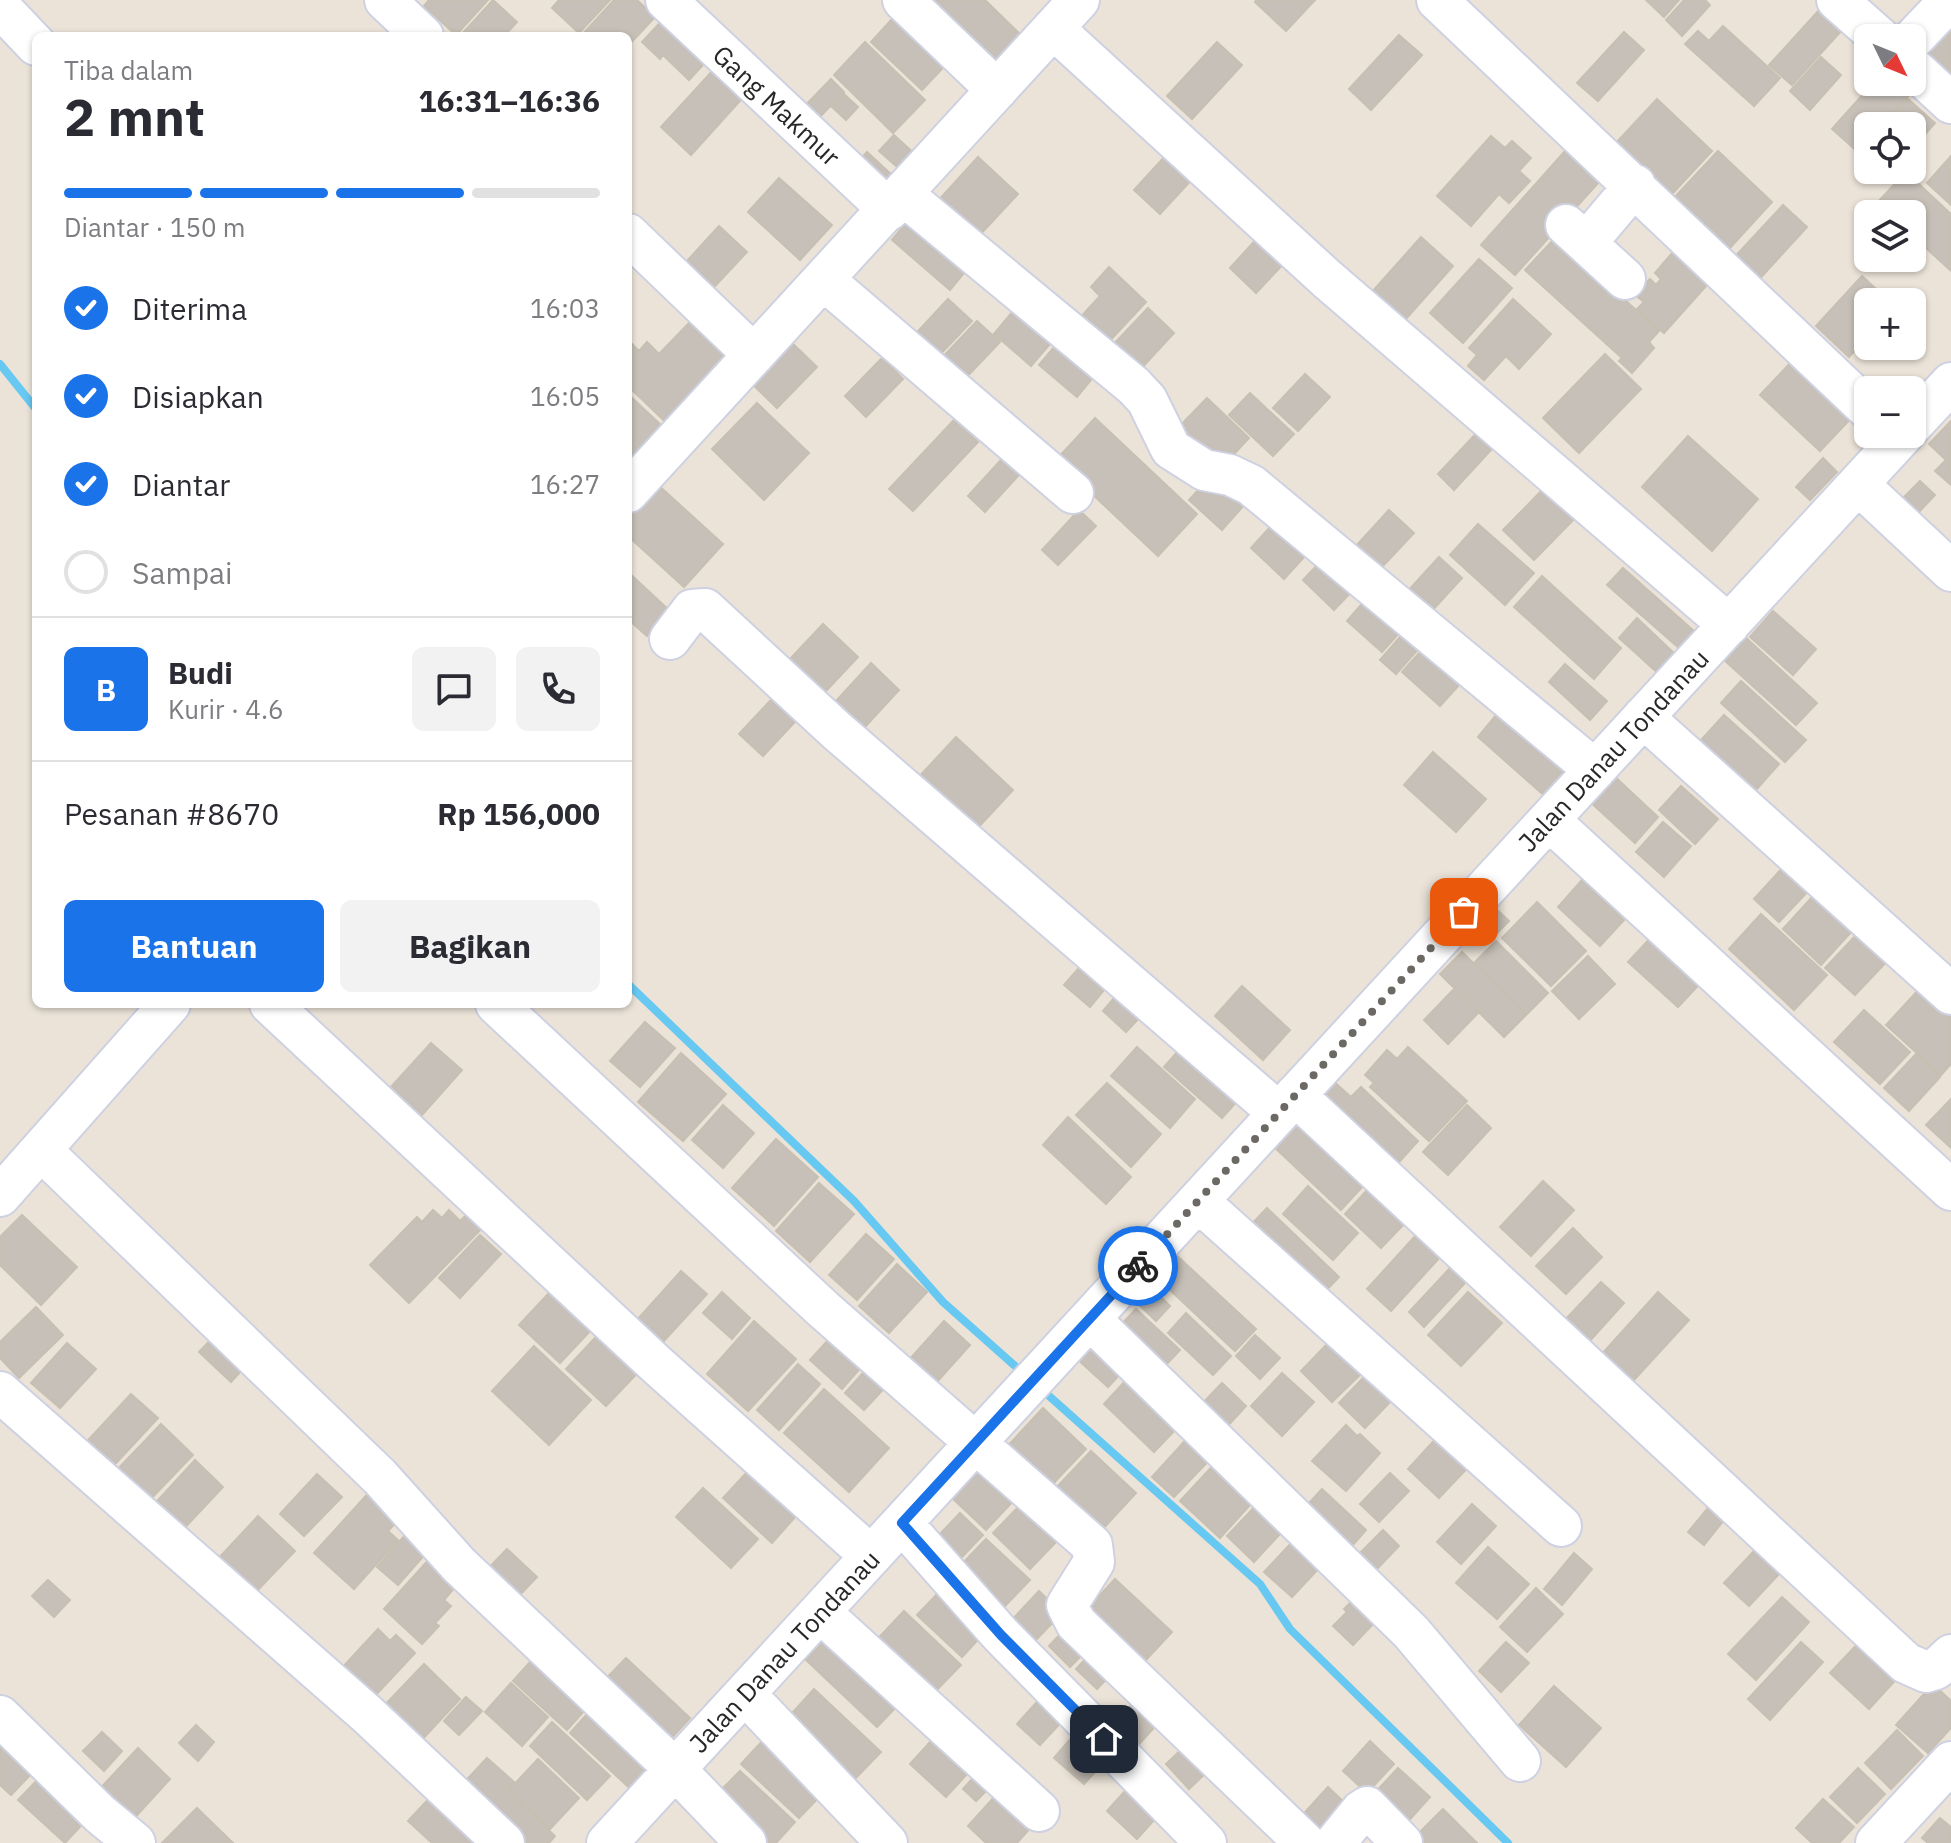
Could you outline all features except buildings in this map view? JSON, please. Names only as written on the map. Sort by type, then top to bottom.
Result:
[{"type":"street","points":[[385,0],[419,32]]},
{"type":"street","name":"Gang Makmur","points":[[666,0],[895,202],[1134,386],[1147,400],[1171,449],[1204,470],[1230,475],[1251,485],[1595,770]]},
{"type":"street","points":[[903,0],[997,90]]},
{"type":"street","points":[[1437,0],[1854,396]]},
{"type":"street","points":[[1837,0],[1864,24]]},
{"type":"street","points":[[1926,25],[1950,0]]},
{"type":"street","points":[[0,7],[32,41]]},
{"type":"street","points":[[632,488],[1067,14],[1327,279],[1729,625]]},
{"type":"street","points":[[1926,80],[1951,103]]},
{"type":"street","points":[[1625,279],[1576,234],[1635,185]]},
{"type":"street","points":[[632,238],[754,355]]},
{"type":"street","points":[[824,280],[1073,493]]},
{"type":"street","name":"Jalan Danau Tondanau","points":[[1926,409],[1951,383]]},
{"type":"street","name":"Jalan Danau Tondanau","points":[[607,1843],[1889,448]]},
{"type":"street","points":[[1858,484],[1951,571]]},
{"type":"street","points":[[670,639],[692,610],[705,609],[837,731],[1287,1104],[1906,1663],[1926,1672],[1936,1669],[1951,1655]]},
{"type":"street","points":[[1643,717],[1951,994]]},
{"type":"street","points":[[1549,820],[1951,1190]]},
{"type":"street","points":[[0,1196],[167,1008]]},
{"type":"street","points":[[274,1008],[657,1365],[871,1556]]},
{"type":"street","points":[[500,1008],[823,1309],[1092,1545],[1094,1562],[1067,1605],[1076,1623],[1305,1843]]},
{"type":"street","points":[[42,1151],[380,1477],[459,1565],[675,1769],[746,1843]]},
{"type":"street","points":[[1198,1201],[1561,1526]]},
{"type":"street","points":[[1090,1319],[1411,1632],[1520,1761]]},
{"type":"street","points":[[0,1392],[356,1704],[504,1843]]},
{"type":"street","points":[[902,1523],[1001,1635],[1206,1843]]},
{"type":"street","points":[[820,1612],[1039,1811]]},
{"type":"street","points":[[745,1694],[887,1843]]},
{"type":"street","points":[[0,1716],[100,1814],[135,1843]]},
{"type":"street","points":[[1876,1843],[1944,1785]]},
{"type":"street","points":[[1335,1843],[1367,1807],[1402,1843]]},
{"type":"waterway","points":[[0,364],[32,404]]},
{"type":"waterway","points":[[632,988],[854,1201],[943,1302],[1023,1373]]},
{"type":"waterway","points":[[1039,1387],[1260,1584],[1290,1629],[1508,1843]]},
{"type":"way so far","points":[[1138,1266],[1464,912]]},
{"type":"route","points":[[1104,1739],[1001,1635],[902,1523],[1138,1266]]}]
